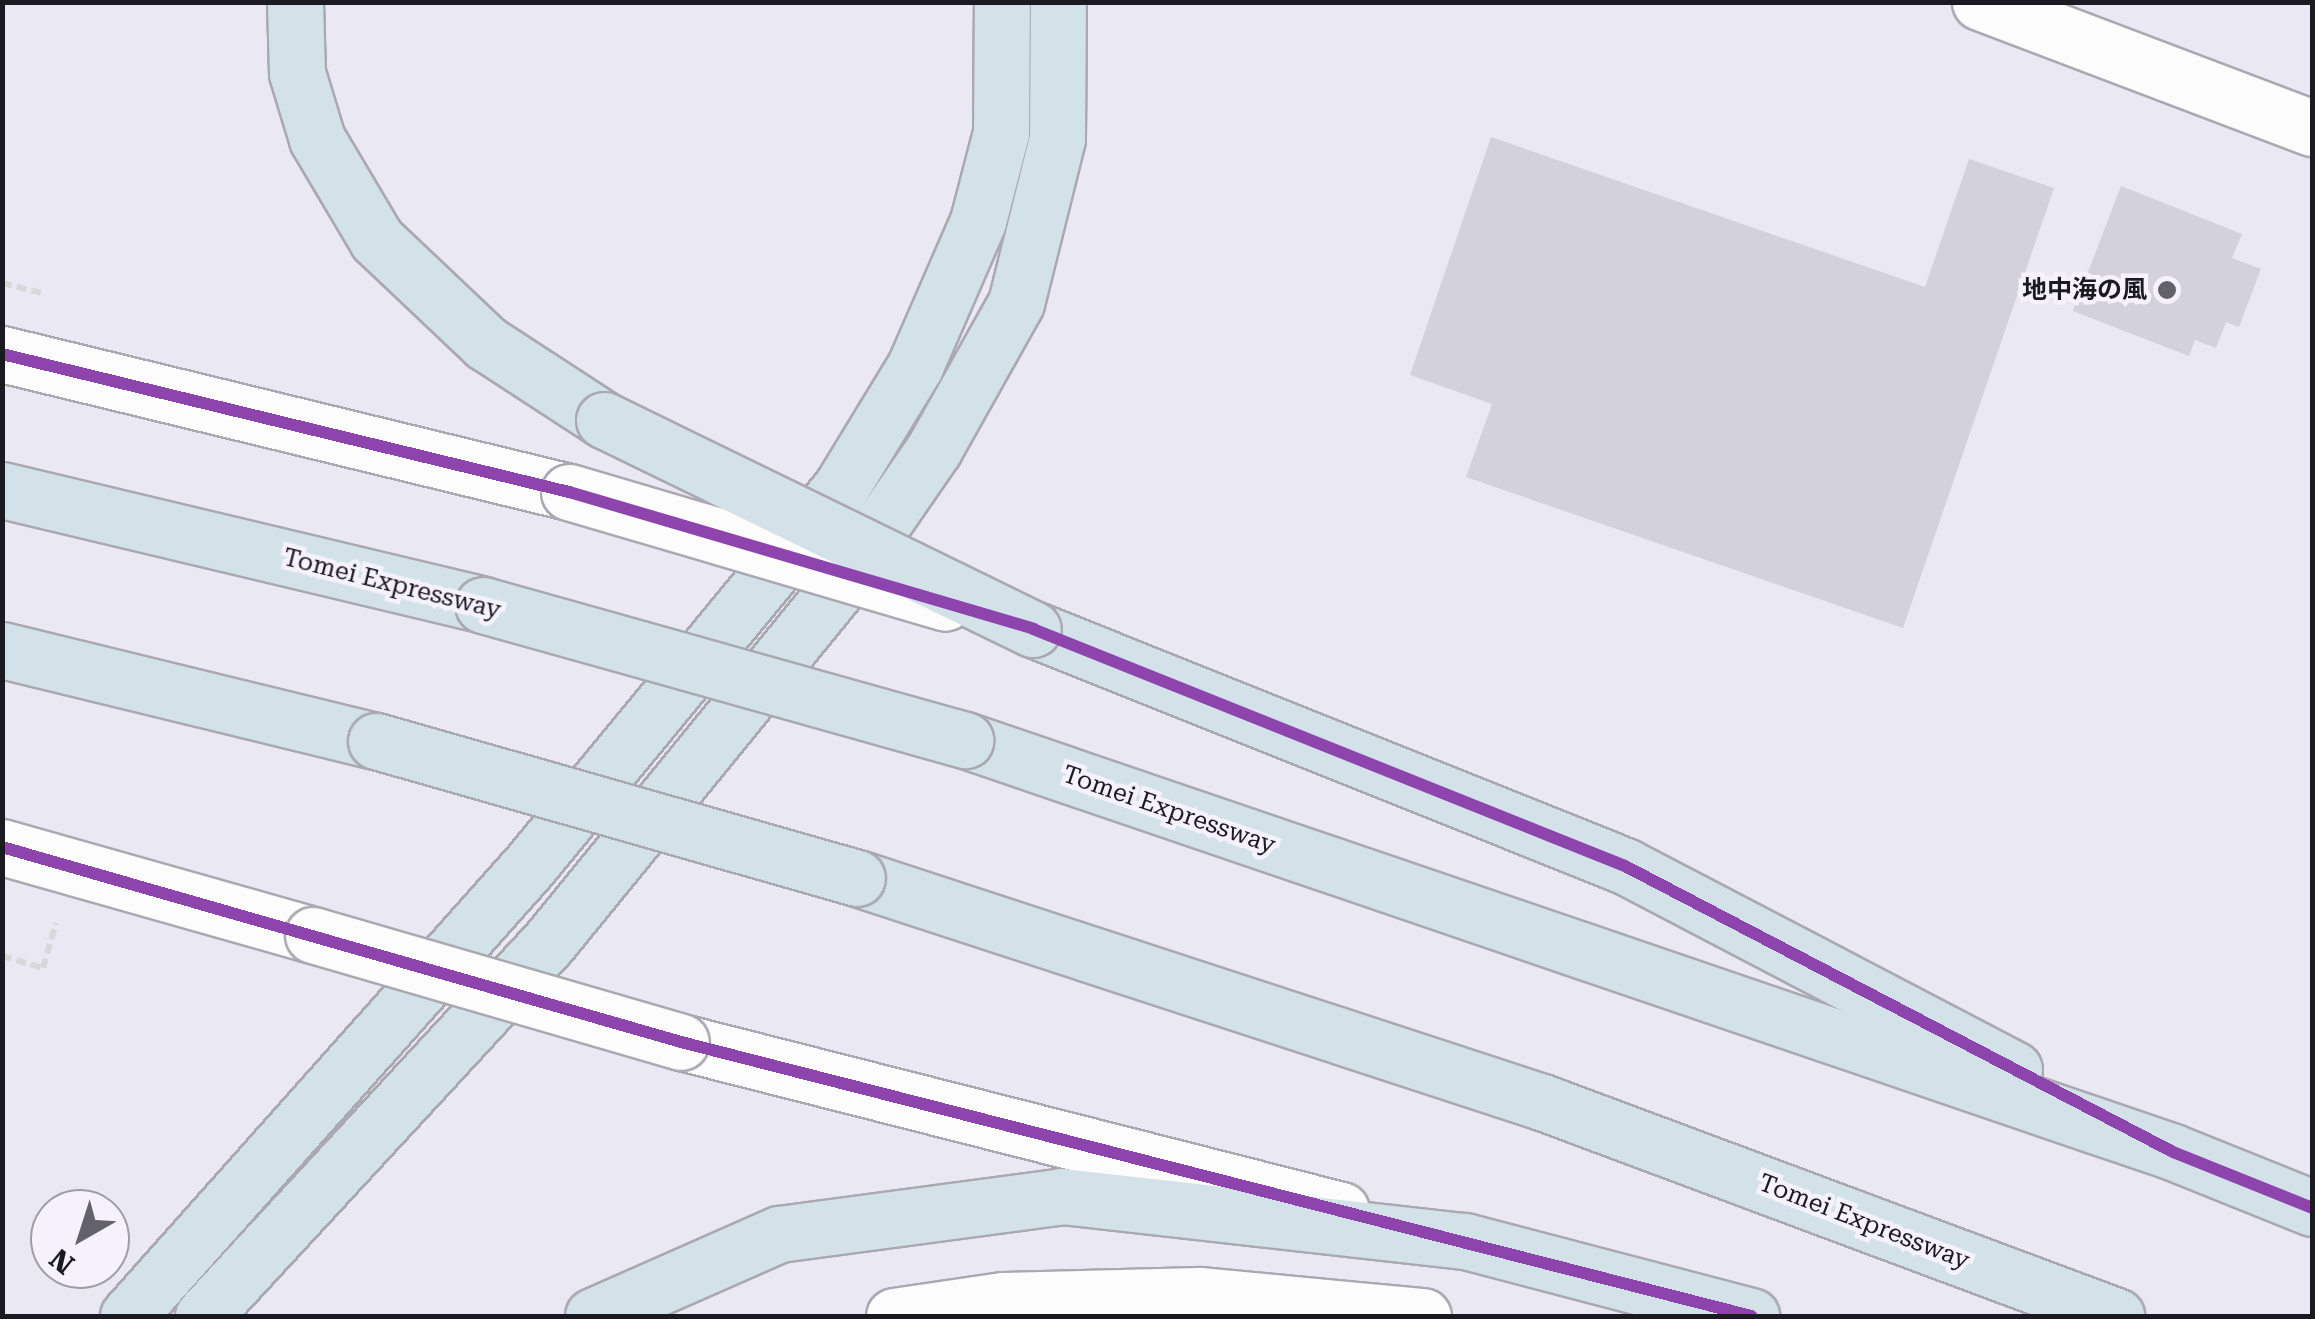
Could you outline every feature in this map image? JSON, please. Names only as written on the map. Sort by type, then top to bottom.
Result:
[{"type":"highway","points":[[295,2],[297,73],[317,140],[378,240],[486,343],[604,420],[1033,628],[1625,866],[2173,1152]]},
{"type":"highway","points":[[128,1316],[529,866],[849,475],[915,366],[978,221],[1001,133],[1002,2]]},
{"type":"highway","points":[[203,1316],[549,942],[843,581],[934,448],[1016,303],[1058,139],[1058,2]]},
{"type":"highway","name":"Tomei Expressway","points":[[2,490],[483,606],[964,740],[2173,1152],[2312,1208]]},
{"type":"highway","name":"Tomei Expressway","points":[[2,650],[376,741],[857,878],[1542,1102],[2116,1316]]},
{"type":"highway","points":[[593,1316],[779,1234],[1062,1196],[1465,1241],[1752,1316]]},
{"type":"street","points":[[1985,4],[2312,128]]},
{"type":"street","points":[[2,354],[569,492],[1033,628]]},
{"type":"street","points":[[2,848],[681,1042],[1465,1241]]},
{"type":"street","points":[[894,1316],[1003,1300],[1199,1295],[1422,1316]]},
{"type":"path","points":[[2,283],[46,294]]},
{"type":"path","points":[[2,956],[42,968],[61,907]]},
{"type":"building","points":[[1491,137],[1925,287],[1969,159],[2054,188],[1903,628],[1466,477],[1492,404],[1410,375]]},
{"type":"building","name":"地中海の風","points":[[2121,186],[2242,234],[2232,258],[2261,269],[2239,327],[2226,322],[2216,348],[2195,340],[2189,356],[2073,311]]},
{"type":"transit line","points":[[2,354],[569,492],[1033,629],[1625,866],[2173,1152],[2312,1208]]},
{"type":"transit line","points":[[2,847],[681,1042],[1751,1316]]},
{"type":"place","name":"地中海の風","points":[[2167,290]]}]
